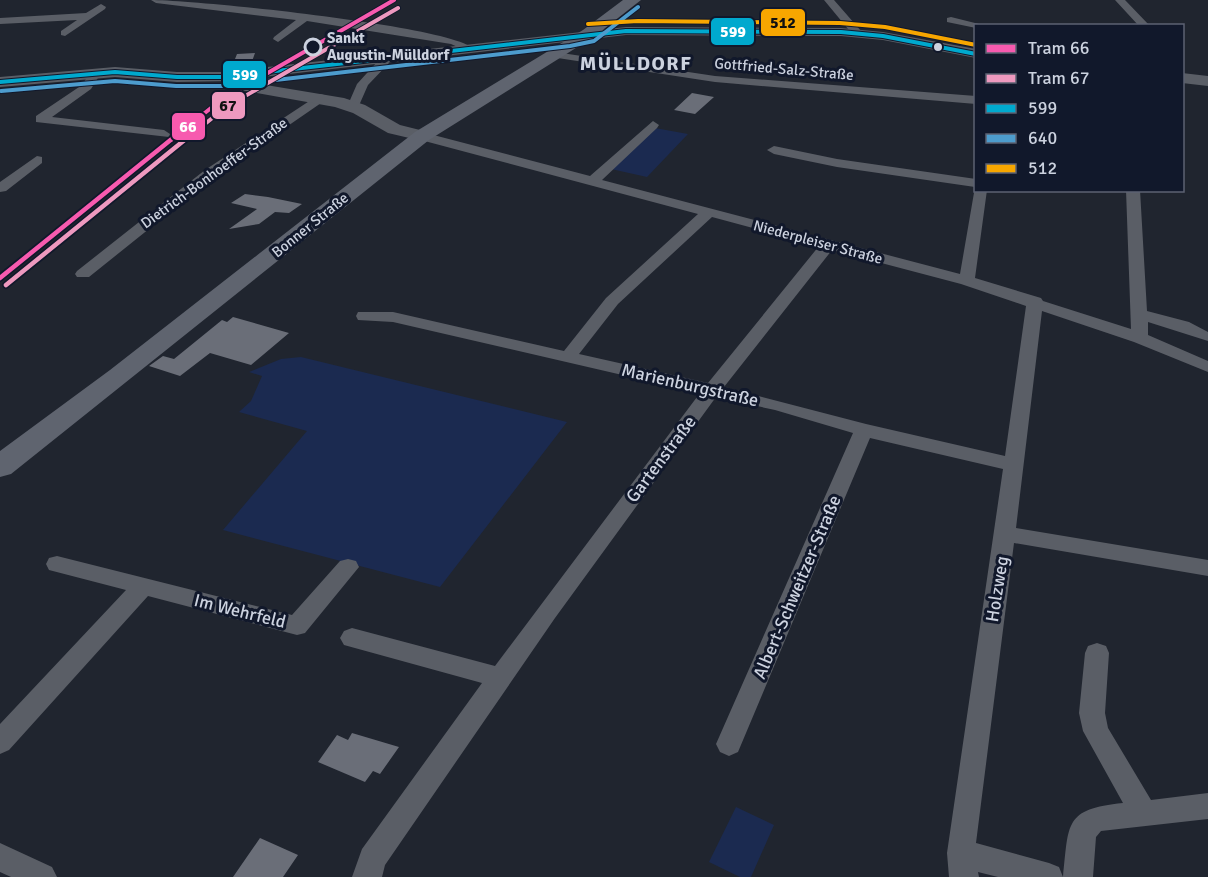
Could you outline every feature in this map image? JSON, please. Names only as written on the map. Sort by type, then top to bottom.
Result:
[{"type":"main road","name":"Bonner Straße","points":[[0,467],[120,376],[422,136],[555,55],[633,0]]},
{"type":"street","points":[[156,0],[303,16],[454,41],[469,49]]},
{"type":"street","points":[[829,0],[857,33]]},
{"type":"street","points":[[1120,0],[1143,24]]},
{"type":"street","points":[[66,33],[101,7]]},
{"type":"street","points":[[613,15],[623,26],[638,30]]},
{"type":"street","points":[[0,21],[87,16]]},
{"type":"street","points":[[278,39],[303,16]]},
{"type":"street","points":[[951,20],[974,24]]},
{"type":"street","points":[[0,82],[95,73],[223,77],[589,33],[638,30],[857,33],[974,54]]},
{"type":"street","name":"Gottfried-Salz-Straße","points":[[555,55],[715,79],[974,100]]},
{"type":"street","points":[[353,107],[363,84],[383,63],[382,59]]},
{"type":"street","points":[[95,73],[87,87],[40,119],[148,132],[162,128]]},
{"type":"street","points":[[223,77],[223,80],[231,84],[320,98],[353,107],[393,129],[422,136]]},
{"type":"street","points":[[1184,78],[1208,81]]},
{"type":"street","name":"Dietrich-Bonhoeffer-Straße","points":[[83,274],[195,183],[320,98]]},
{"type":"street","points":[[593,181],[653,125]]},
{"type":"street","name":"Niederpleiser Straße","points":[[422,136],[967,281],[1035,301],[1140,338],[1208,367]]},
{"type":"street","points":[[774,150],[837,163],[974,183]]},
{"type":"street","points":[[6,188],[37,160]]},
{"type":"street","points":[[967,281],[980,192]]},
{"type":"street","points":[[1133,192],[1137,314],[1140,338]]},
{"type":"street","points":[[568,357],[612,301],[709,212]]},
{"type":"street","name":"Gartenstraße","points":[[367,877],[372,859],[501,678],[763,322],[828,245]]},
{"type":"street","name":"Holzweg","points":[[963,865],[992,614],[1006,534],[1035,301]]},
{"type":"street","points":[[1137,314],[1183,326],[1205,337]]},
{"type":"street","name":"Marienburgstraße","points":[[364,316],[393,317],[779,405],[864,430],[1013,465]]},
{"type":"street","name":"Albert-Schweitzer-Straße","points":[[729,744],[864,430]]},
{"type":"street","points":[[1006,534],[1208,568]]},
{"type":"street","name":"Im Wehrfeld","points":[[57,564],[297,626],[348,567]]},
{"type":"street","points":[[0,742],[143,586]]},
{"type":"street","points":[[352,638],[501,678]]},
{"type":"street","points":[[1097,653],[1092,713],[1096,731],[1144,813]]},
{"type":"street","points":[[1078,877],[1082,831],[1086,824],[1094,819],[1208,806]]},
{"type":"street","points":[[0,857],[42,877]]},
{"type":"street","points":[[963,865],[1048,877]]},
{"type":"shaded area","points":[[655,128],[688,134],[647,177],[611,169]]},
{"type":"shaded area","points":[[301,357],[567,422],[440,587],[223,530],[307,431],[239,412],[251,401],[262,376],[249,372],[281,359]]},
{"type":"shaded area","points":[[736,807],[774,825],[751,877],[740,877],[709,862]]},
{"type":"building","points":[[255,53],[250,67],[231,69],[237,54]]},
{"type":"building","points":[[692,93],[714,97],[695,114],[674,110]]},
{"type":"building","points":[[245,194],[302,204],[289,213],[275,212],[259,224],[229,229],[257,209],[231,203]]},
{"type":"building","points":[[233,317],[289,333],[251,365],[210,353],[180,376],[149,366],[163,356],[174,359],[222,320],[227,322]]},
{"type":"building","points":[[352,733],[399,747],[380,774],[373,771],[365,782],[318,762],[337,735],[348,740]]},
{"type":"building","points":[[260,838],[298,855],[283,877],[233,877]]},
{"type":"tram line","name":"66","points":[[0,278],[221,100],[394,0]]},
{"type":"tram line","name":"67","points":[[6,285],[226,107],[398,8]]},
{"type":"transit line","name":"640","points":[[1,91],[115,81],[176,86],[224,86],[570,46],[594,41],[638,7]]},
{"type":"transit line","name":"512","points":[[588,24],[638,21],[840,23],[885,27],[974,45]]},
{"type":"transit line","name":"599","points":[[0,82],[115,72],[177,77],[223,77],[626,31],[841,32],[883,36],[974,54]]},
{"type":"place","name":"Sankt Augustin-Mülldorf","points":[[313,47]]},
{"type":"district","name":"MÜLLDORF","points":[[636,63]]}]
